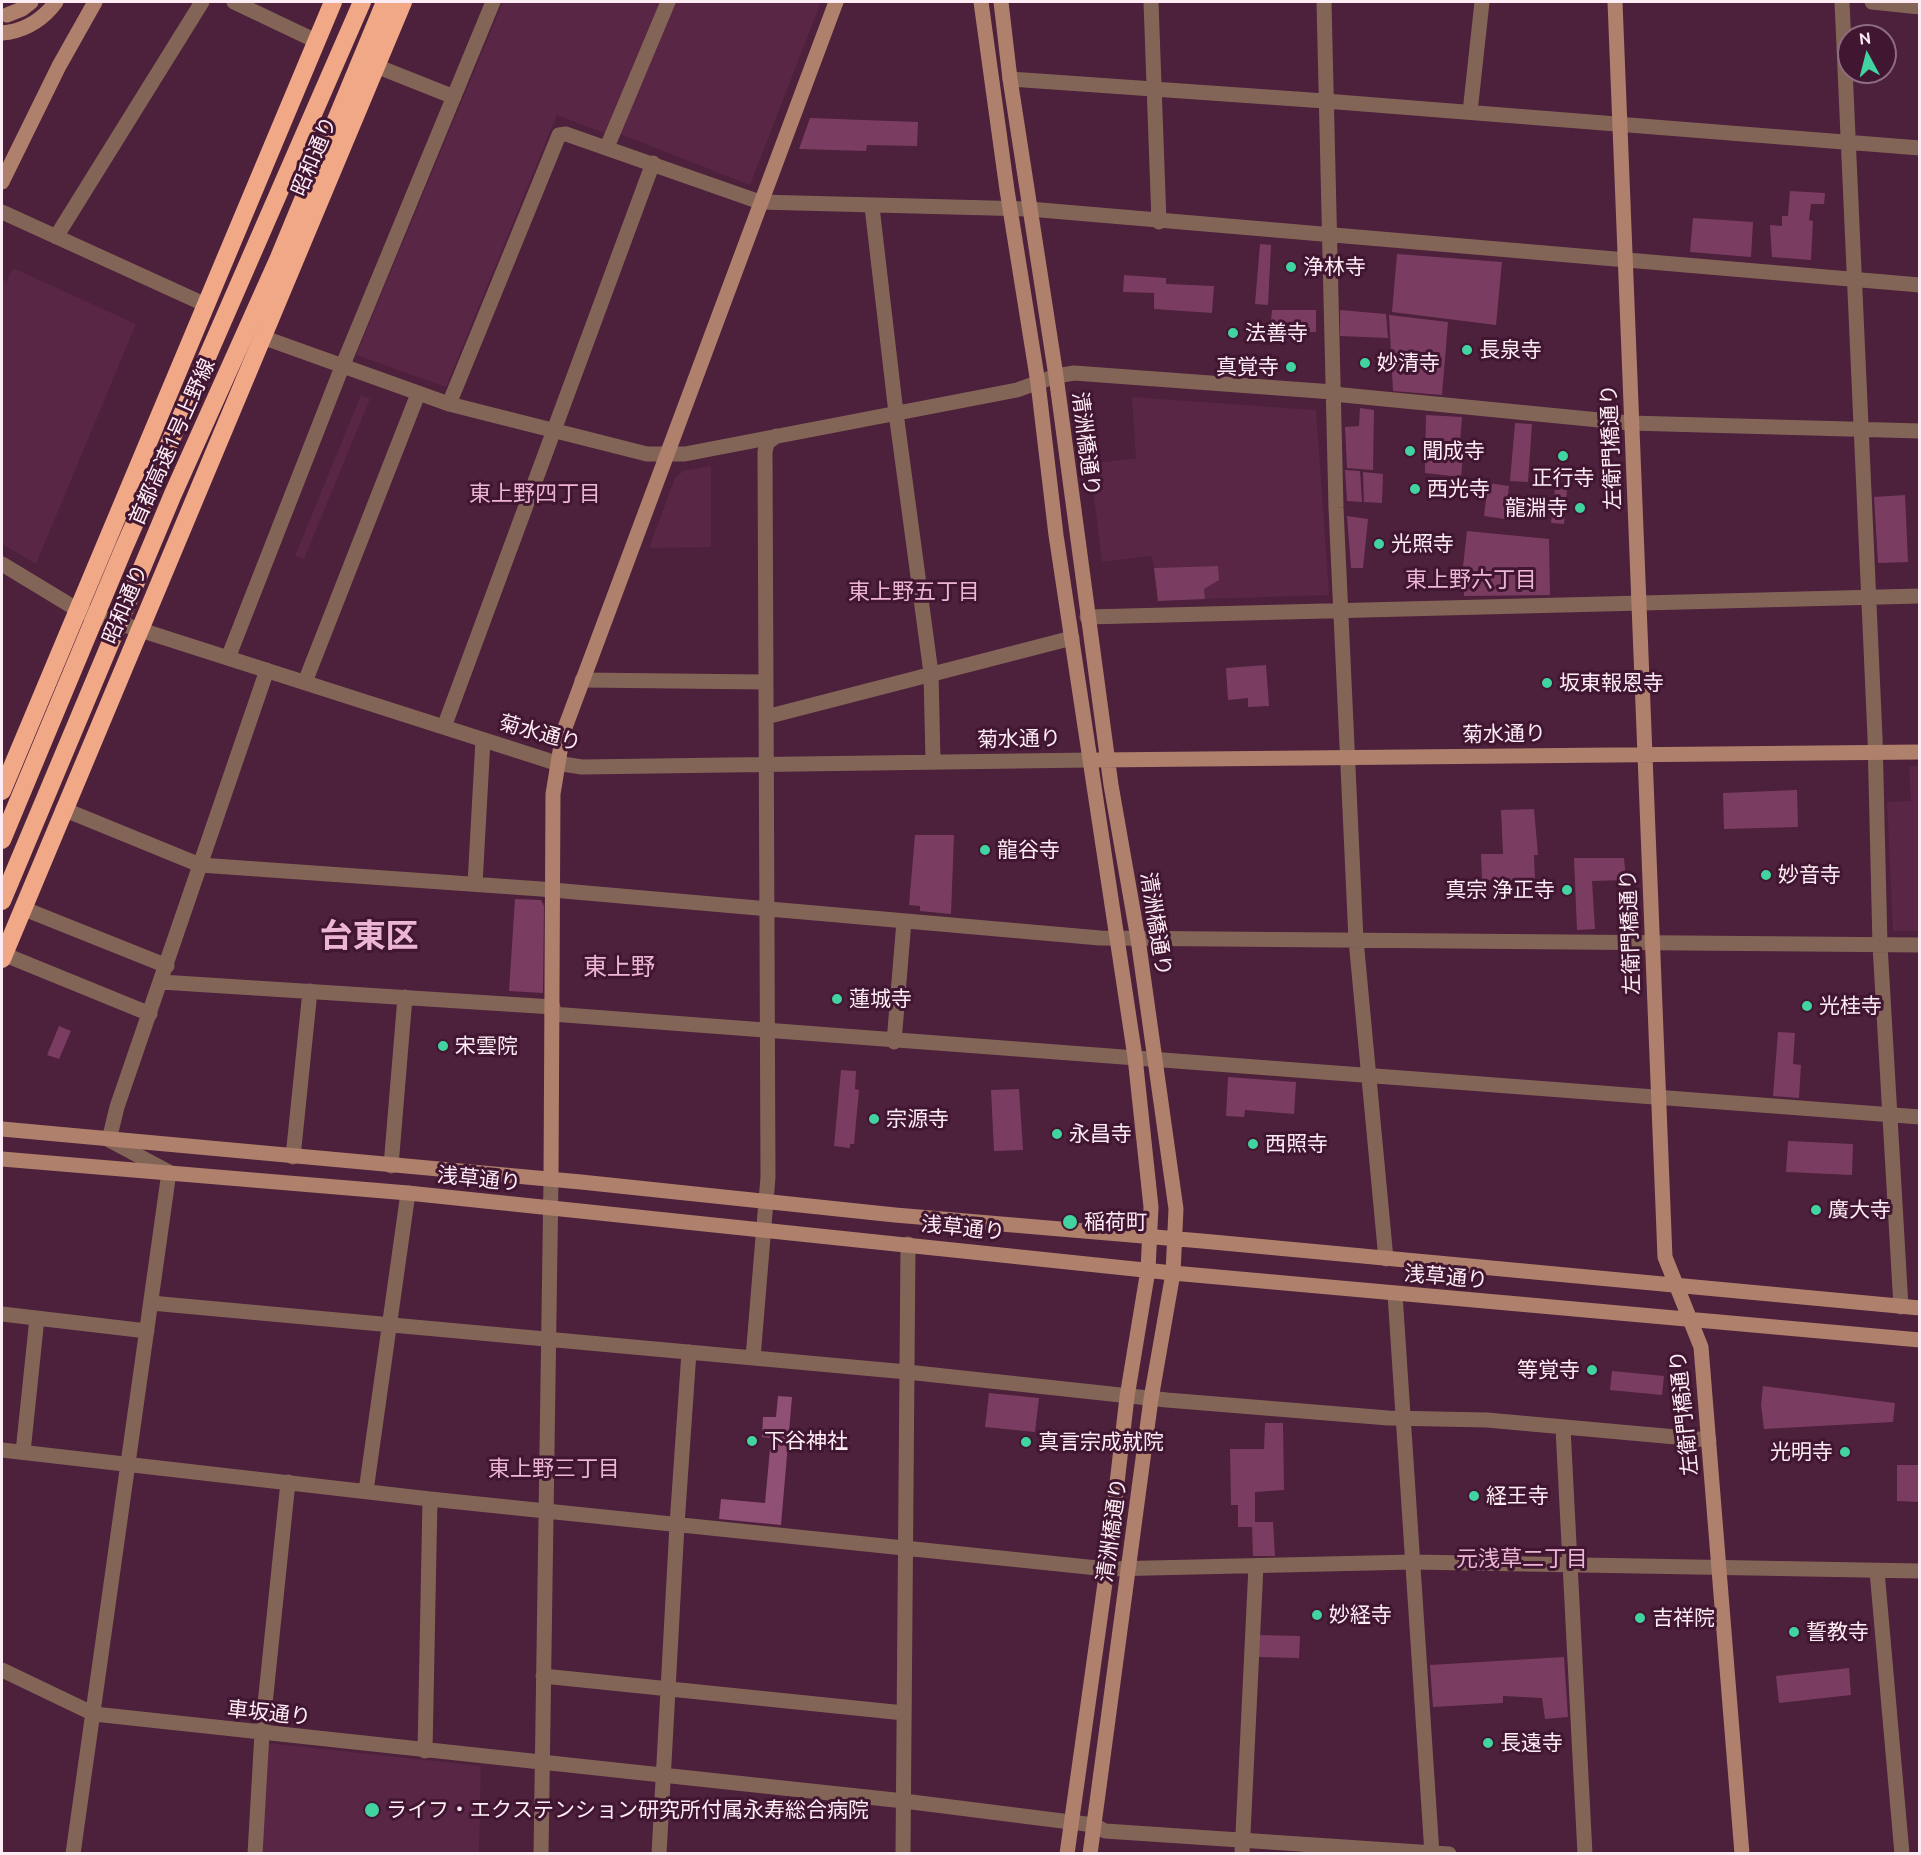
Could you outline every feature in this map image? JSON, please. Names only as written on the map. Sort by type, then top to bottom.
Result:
[{"type":"highway","name":"昭和通り","points":[[2,790],[204,304],[333,2]]},
{"type":"highway","name":"首都高速1号上野線","points":[[2,840],[118,560],[362,2]]},
{"type":"highway","name":"首都高速1号上野線","points":[[2,901],[168,504],[278,260],[385,2]]},
{"type":"highway","name":"昭和通り","points":[[2,957],[403,2]]},
{"type":"street","points":[[2,15],[14,13],[31,2]]},
{"type":"street","points":[[2,33],[29,26],[41,18],[56,2]]},
{"type":"street","points":[[2,182],[59,66],[95,2]]},
{"type":"street","points":[[56,237],[202,2]]},
{"type":"street","points":[[234,2],[316,41]]},
{"type":"street","points":[[228,658],[342,367],[493,2]]},
{"type":"street","points":[[608,147],[668,2]]},
{"type":"street","points":[[541,1854],[552,1179],[553,794],[556,764],[562,733],[836,2]]},
{"type":"street","name":"清洲橋通り","points":[[981,2],[1038,383],[1072,638],[1135,1057],[1151,1206],[1148,1270],[1127,1396],[1107,1569],[1067,1854]]},
{"type":"street","name":"清洲橋通り","points":[[1001,2],[1029,209],[1056,376],[1087,617],[1138,939],[1176,1209],[1173,1273],[1151,1399],[1090,1854]]},
{"type":"street","points":[[1151,2],[1152,90],[1159,222]]},
{"type":"street","points":[[1324,2],[1333,393],[1356,940],[1386,1259]]},
{"type":"street","points":[[1470,112],[1482,2]]},
{"type":"street","name":"左衛門橋通り","points":[[1615,2],[1665,1257],[1701,1347],[1742,1854]]},
{"type":"street","points":[[1842,2],[1876,753],[1880,945],[1901,1306]]},
{"type":"street","points":[[1872,2],[1920,7]]},
{"type":"street","points":[[376,66],[454,97]]},
{"type":"street","points":[[1010,79],[1325,101],[1920,148]]},
{"type":"street","points":[[449,404],[559,135],[566,134],[760,202],[872,207],[1029,209],[1159,222],[1920,285]]},
{"type":"street","points":[[444,727],[652,163]]},
{"type":"street","points":[[872,207],[896,413],[932,673],[933,761]]},
{"type":"street","points":[[2,212],[204,304]]},
{"type":"street","points":[[262,337],[449,404],[647,454],[666,456],[1017,390],[1056,376],[1074,374],[1333,393],[1630,423],[1920,431]]},
{"type":"street","points":[[304,682],[418,394]]},
{"type":"street","points":[[753,1358],[767,1202],[765,452],[767,443],[776,436]]},
{"type":"street","name":"菊水通り","points":[[2,564],[78,610],[556,764],[582,767],[1348,756],[1920,752]]},
{"type":"street","points":[[1087,617],[1920,596]]},
{"type":"street","points":[[766,717],[1072,638]]},
{"type":"street","points":[[73,1854],[169,1172],[109,1140],[117,1107],[267,670]]},
{"type":"street","points":[[582,680],[766,682]]},
{"type":"street","points":[[475,884],[483,740]]},
{"type":"street","points":[[63,809],[200,865],[553,890],[1117,939],[1920,945]]},
{"type":"street","points":[[22,908],[167,966]]},
{"type":"street","points":[[894,1042],[904,921]]},
{"type":"street","points":[[2,957],[150,1014]]},
{"type":"street","points":[[161,982],[405,997],[894,1042],[1135,1057],[1920,1117]]},
{"type":"street","points":[[293,1157],[310,991]]},
{"type":"street","points":[[391,1166],[405,997]]},
{"type":"street","name":"浅草通り","points":[[2,1129],[1920,1308]]},
{"type":"street","name":"浅草通り","points":[[2,1159],[408,1193],[1173,1273],[1920,1340]]},
{"type":"street","points":[[366,1491],[408,1193]]},
{"type":"street","points":[[903,1854],[908,1244]]},
{"type":"street","points":[[1395,1294],[1432,1853]]},
{"type":"street","points":[[151,1303],[389,1327],[907,1372],[1151,1399],[1402,1418],[1487,1420],[1709,1440]]},
{"type":"street","points":[[2,1314],[147,1331]]},
{"type":"street","points":[[23,1452],[37,1318]]},
{"type":"street","points":[[659,1854],[689,1352]]},
{"type":"street","points":[[1563,1428],[1585,1854]]},
{"type":"street","points":[[2,1450],[430,1499],[1107,1569],[1413,1562],[1920,1571]]},
{"type":"street","points":[[255,1854],[262,1733],[288,1482]]},
{"type":"street","points":[[425,1751],[430,1499]]},
{"type":"street","points":[[1242,1847],[1256,1566]]},
{"type":"street","points":[[1877,1571],[1902,1854]]},
{"type":"street","name":"車坂通り","points":[[2,1671],[94,1714],[542,1764],[904,1801],[1094,1825],[1106,1831],[1242,1847],[1449,1854]]},
{"type":"street","points":[[543,1676],[904,1713]]},
{"type":"shaded area","points":[[503,2],[660,2],[604,133],[557,115],[446,387],[356,355]]},
{"type":"shaded area","points":[[676,2],[821,2],[750,185],[620,134]]},
{"type":"shaded area","points":[[810,118],[918,122],[917,146],[867,145],[866,151],[799,149]]},
{"type":"shaded area","points":[[1790,191],[1825,193],[1824,204],[1811,204],[1809,220],[1813,221],[1811,260],[1772,257],[1770,225],[1782,226],[1782,216],[1788,216]]},
{"type":"shaded area","points":[[1693,218],[1753,222],[1751,257],[1690,252]]},
{"type":"shaded area","points":[[1260,244],[1271,245],[1268,305],[1255,304]]},
{"type":"shaded area","points":[[1397,254],[1502,262],[1496,325],[1392,312]]},
{"type":"shaded area","points":[[13,268],[136,324],[36,564],[2,544],[2,279],[7,281]]},
{"type":"shaded area","points":[[1124,275],[1166,278],[1166,284],[1214,286],[1212,313],[1154,309],[1154,293],[1123,292]]},
{"type":"shaded area","points":[[1272,310],[1316,310],[1316,332],[1270,332]]},
{"type":"shaded area","points":[[1340,310],[1386,314],[1388,338],[1340,336]]},
{"type":"shaded area","points":[[1389,315],[1448,322],[1442,395],[1393,391]]},
{"type":"shaded area","points":[[361,395],[370,399],[304,559],[295,556]]},
{"type":"shaded area","points":[[1132,397],[1316,410],[1329,595],[1205,599],[1204,589],[1211,583],[1218,566],[1154,568],[1152,556],[1102,562],[1090,464],[1136,458]]},
{"type":"shaded area","points":[[1360,408],[1374,410],[1373,470],[1347,468],[1345,427],[1359,426]]},
{"type":"shaded area","points":[[1426,415],[1462,417],[1459,454],[1463,455],[1461,477],[1425,473]]},
{"type":"shaded area","points":[[1515,423],[1532,424],[1528,482],[1510,481]]},
{"type":"shaded area","points":[[711,466],[711,547],[649,548],[675,478],[683,471]]},
{"type":"shaded area","points":[[1345,470],[1360,471],[1362,502],[1347,501]]},
{"type":"shaded area","points":[[1363,472],[1383,474],[1382,503],[1364,502]]},
{"type":"shaded area","points":[[1488,483],[1509,486],[1505,519],[1484,516]]},
{"type":"shaded area","points":[[1555,488],[1567,489],[1564,524],[1551,523]]},
{"type":"shaded area","points":[[1905,495],[1908,562],[1878,563],[1874,497]]},
{"type":"shaded area","points":[[1347,516],[1368,519],[1363,568],[1351,568]]},
{"type":"shaded area","points":[[1467,531],[1549,539],[1550,595],[1464,596],[1463,566]]},
{"type":"shaded area","points":[[1218,566],[1219,580],[1204,589],[1205,599],[1158,601],[1154,568]]},
{"type":"shaded area","points":[[1266,665],[1269,706],[1248,707],[1248,698],[1228,700],[1226,668]]},
{"type":"shaded area","points":[[1909,766],[1919,766],[1919,931],[1893,931],[1887,802],[1911,801]]},
{"type":"shaded area","points":[[1797,790],[1798,827],[1724,829],[1723,793]]},
{"type":"shaded area","points":[[1534,809],[1538,855],[1534,855],[1535,880],[1482,880],[1481,854],[1503,854],[1501,810]]},
{"type":"shaded area","points":[[915,835],[954,835],[951,914],[920,911],[920,906],[909,905]]},
{"type":"shaded area","points":[[1574,858],[1624,858],[1626,880],[1592,881],[1595,929],[1577,930]]},
{"type":"shaded area","points":[[515,899],[541,900],[544,906],[543,993],[509,991]]},
{"type":"shaded area","points":[[59,1026],[71,1031],[59,1059],[47,1055]]},
{"type":"shaded area","points":[[1778,1032],[1795,1033],[1793,1064],[1801,1065],[1799,1098],[1773,1096]]},
{"type":"shaded area","points":[[841,1070],[856,1071],[855,1089],[859,1090],[854,1144],[850,1144],[850,1148],[834,1146]]},
{"type":"shaded area","points":[[1228,1077],[1296,1082],[1294,1114],[1245,1110],[1244,1117],[1226,1116]]},
{"type":"shaded area","points":[[1019,1089],[1023,1150],[994,1151],[991,1090]]},
{"type":"shaded area","points":[[1788,1141],[1853,1144],[1852,1175],[1786,1172]]},
{"type":"shaded area","points":[[1612,1371],[1664,1376],[1662,1395],[1610,1390]]},
{"type":"shaded area","points":[[1763,1386],[1895,1403],[1893,1422],[1764,1429],[1761,1405]]},
{"type":"shaded area","points":[[989,1393],[1039,1398],[1035,1432],[985,1427]]},
{"type":"shaded area","points":[[778,1396],[792,1397],[781,1525],[719,1519],[721,1499],[765,1503],[771,1438],[762,1437],[763,1417],[776,1417]]},
{"type":"shaded area","points":[[1265,1423],[1283,1423],[1284,1490],[1255,1492],[1255,1522],[1273,1522],[1275,1556],[1253,1556],[1252,1527],[1238,1527],[1238,1505],[1231,1505],[1230,1449],[1264,1449]]},
{"type":"shaded area","points":[[1897,1465],[1919,1465],[1919,1502],[1897,1501]]},
{"type":"shaded area","points":[[1258,1635],[1300,1636],[1299,1658],[1258,1657]]},
{"type":"shaded area","points":[[1564,1657],[1568,1717],[1545,1719],[1542,1698],[1503,1696],[1503,1703],[1433,1707],[1430,1665]]},
{"type":"shaded area","points":[[1849,1668],[1851,1695],[1779,1703],[1776,1676]]},
{"type":"shaded area","name":"ライフ・エクステンション研究所付属永寿総合病院","points":[[268,1743],[481,1766],[479,1853],[261,1854]]},
{"type":"place","name":"浄林寺","points":[[1291,267]]},
{"type":"place","name":"法善寺","points":[[1233,333]]},
{"type":"place","name":"長泉寺","points":[[1467,350]]},
{"type":"place","name":"妙清寺","points":[[1365,363]]},
{"type":"place","name":"真覚寺","points":[[1291,367]]},
{"type":"place","name":"聞成寺","points":[[1410,451]]},
{"type":"place","name":"正行寺","points":[[1563,456]]},
{"type":"place","name":"西光寺","points":[[1415,489]]},
{"type":"place","name":"龍淵寺","points":[[1580,508]]},
{"type":"place","name":"光照寺","points":[[1379,544]]},
{"type":"place","name":"坂東報恩寺","points":[[1547,683]]},
{"type":"place","name":"龍谷寺","points":[[985,850]]},
{"type":"place","name":"妙音寺","points":[[1766,875]]},
{"type":"place","name":"真宗 浄正寺","points":[[1567,890]]},
{"type":"place","name":"蓮城寺","points":[[837,999]]},
{"type":"place","name":"光桂寺","points":[[1807,1006]]},
{"type":"place","name":"宋雲院","points":[[443,1046]]},
{"type":"place","name":"宗源寺","points":[[874,1119]]},
{"type":"place","name":"永昌寺","points":[[1057,1134]]},
{"type":"place","name":"西照寺","points":[[1253,1144]]},
{"type":"place","name":"廣大寺","points":[[1816,1210]]},
{"type":"place","name":"稲荷町","points":[[1070,1222]]},
{"type":"place","name":"等覚寺","points":[[1592,1370]]},
{"type":"place","name":"下谷神社","points":[[752,1441]]},
{"type":"place","name":"真言宗成就院","points":[[1026,1442]]},
{"type":"place","name":"光明寺","points":[[1845,1452]]},
{"type":"place","name":"経王寺","points":[[1474,1496]]},
{"type":"place","name":"妙経寺","points":[[1317,1615]]},
{"type":"place","name":"吉祥院","points":[[1640,1618]]},
{"type":"place","name":"誓教寺","points":[[1794,1632]]},
{"type":"place","name":"長遠寺","points":[[1488,1743]]},
{"type":"place","name":"ライフ・エクステンション研究所付属永寿総合病院","points":[[372,1810]]},
{"type":"district","name":"東上野四丁目","points":[[535,494]]},
{"type":"district","name":"東上野六丁目","points":[[1471,580]]},
{"type":"district","name":"東上野五丁目","points":[[914,592]]},
{"type":"district","name":"台東区","points":[[369,936]]},
{"type":"district","name":"東上野","points":[[619,967]]},
{"type":"district","name":"東上野三丁目","points":[[554,1469]]},
{"type":"district","name":"元浅草二丁目","points":[[1522,1559]]}]
